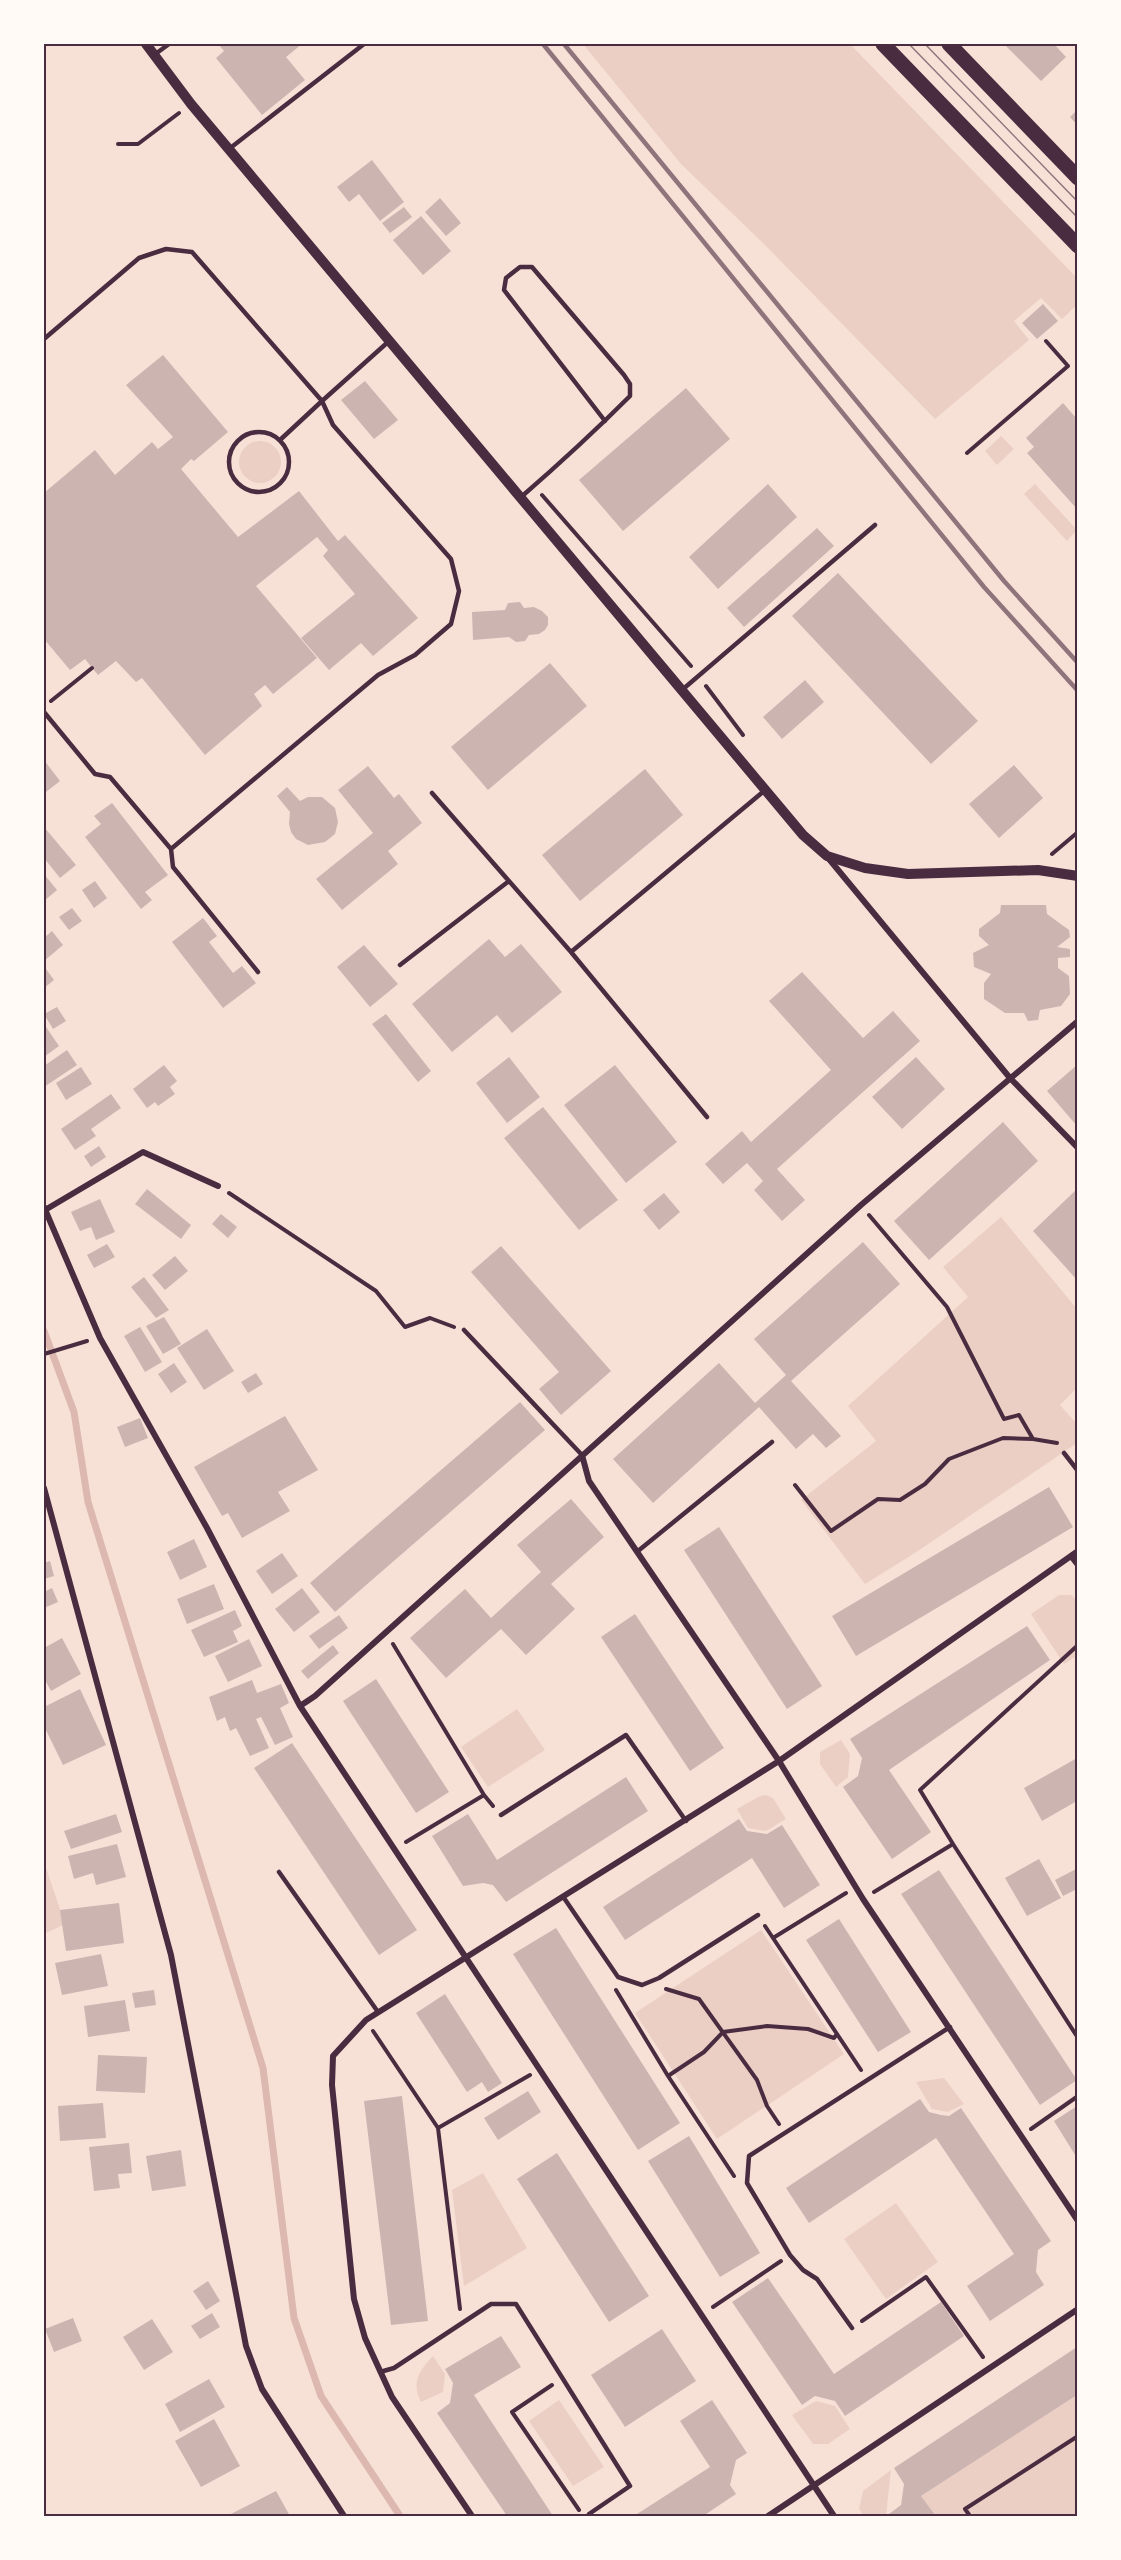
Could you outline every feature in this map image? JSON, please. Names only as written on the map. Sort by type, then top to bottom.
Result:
[{"type":"main road","points":[[883,44],[1077,246]]},
{"type":"main road","points":[[949,44],[1077,178]]},
{"type":"street","points":[[146,44],[191,104],[803,835],[827,856],[1010,1078],[1077,1148]]},
{"type":"street","points":[[827,856],[865,868],[908,873],[1038,870],[1077,876]]},
{"type":"street","points":[[300,1706],[315,1696],[385,1630],[861,1205],[1077,1021]]},
{"type":"street","points":[[218,1186],[143,1152],[44,1209],[100,1338],[207,1528],[300,1706],[834,2517]]},
{"type":"street","points":[[582,1455],[589,1481],[779,1761],[863,1899],[1077,2221]]},
{"type":"street","points":[[44,1488],[171,1955],[246,2346],[262,2389],[344,2517]]},
{"type":"street","points":[[472,2517],[392,2397],[365,2338],[354,2300],[332,2085],[333,2056],[366,2020],[564,1898],[779,1761],[1077,1551]]},
{"type":"street","points":[[1071,1556],[1077,1565]]},
{"type":"street","points":[[768,2517],[1077,2309]]},
{"type":"lane","points":[[154,55],[169,44]]},
{"type":"lane","points":[[229,149],[364,44]]},
{"type":"lane","points":[[44,339],[139,258],[166,249],[192,252],[322,401],[333,425],[451,559],[459,591],[451,624],[415,655],[378,675],[171,849]]},
{"type":"lane","points":[[520,498],[605,421],[630,396],[630,384],[532,267],[520,267],[506,278],[504,290],[605,421]]},
{"type":"lane","points":[[280,440],[390,341]]},
{"type":"lane","points":[[260,432],[271,434],[280,440],[287,448],[290,458],[285,478],[278,487],[258,493],[248,491],[238,485],[229,468],[229,458],[232,447],[240,438],[250,433],[260,432]]},
{"type":"lane","points":[[682,690],[875,525]]},
{"type":"lane","points":[[44,710],[95,774],[110,777],[171,849],[172,867],[258,972]]},
{"type":"lane","points":[[572,952],[766,789]]},
{"type":"lane","points":[[432,793],[572,952],[707,1117]]},
{"type":"lane","points":[[400,965],[509,881]]},
{"type":"lane","points":[[464,1330],[582,1455]]},
{"type":"lane","points":[[638,1551],[772,1442]]},
{"type":"lane","points":[[1064,1453],[1077,1471]]},
{"type":"lane","points":[[501,1815],[626,1735],[686,1821]]},
{"type":"lane","points":[[279,1872],[378,2012]]},
{"type":"lane","points":[[564,1898],[618,1977],[642,1985],[659,1978],[758,1914]]},
{"type":"lane","points":[[852,2328],[817,2279],[802,2270],[790,2255],[747,2183],[749,2156],[950,2027]]},
{"type":"lane","points":[[380,2372],[394,2367],[491,2304],[516,2304],[630,2486],[590,2515]]},
{"type":"path","points":[[118,144],[138,144],[191,104]]},
{"type":"path","points":[[967,453],[1068,366],[1046,341]]},
{"type":"path","points":[[44,710],[92,668]]},
{"type":"path","points":[[1052,854],[1077,831]]},
{"type":"path","points":[[218,1186],[376,1291],[405,1326],[430,1318],[464,1330]]},
{"type":"path","points":[[861,1205],[947,1307],[1004,1419],[1018,1415],[1033,1439]]},
{"type":"path","points":[[44,1354],[100,1338]]},
{"type":"path","points":[[795,1485],[831,1531],[878,1499],[900,1500],[925,1484],[949,1459],[1003,1438],[1033,1439],[1056,1443],[1064,1453]]},
{"type":"path","points":[[385,1630],[484,1795],[501,1815]]},
{"type":"path","points":[[1077,1645],[920,1790],[1077,2038]]},
{"type":"path","points":[[395,1849],[484,1795]]},
{"type":"path","points":[[863,1899],[953,1844]]},
{"type":"path","points":[[857,1887],[773,1938],[867,2080]]},
{"type":"path","points":[[618,1977],[615,1992],[741,2186],[747,2183]]},
{"type":"path","points":[[659,1978],[667,1991],[699,1999],[757,2080],[767,2106],[785,2132]]},
{"type":"path","points":[[366,2020],[438,2128],[460,2309],[467,2320]]},
{"type":"path","points":[[668,2076],[704,2052],[723,2032],[767,2026],[808,2029],[834,2038],[837,2034]]},
{"type":"path","points":[[438,2128],[539,2069]]},
{"type":"path","points":[[1022,2135],[1077,2096]]},
{"type":"path","points":[[700,2316],[790,2255]]},
{"type":"path","points":[[852,2328],[926,2277],[990,2368]]},
{"type":"path","points":[[562,2378],[512,2412],[578,2510],[590,2515]]},
{"type":"path","points":[[970,2517],[965,2509],[1077,2436]]},
{"type":"shaded area","points":[[583,44],[850,44],[1077,278],[1077,305],[1062,319],[1041,298],[1014,321],[1029,340],[935,419],[766,246],[681,164]]},
{"type":"shaded area","points":[[1001,436],[1014,449],[997,465],[985,451]]},
{"type":"shaded area","points":[[260,441],[268,442],[275,447],[280,454],[280,470],[275,477],[268,482],[260,483],[252,482],[245,477],[240,470],[239,462],[240,454],[245,447],[252,442]]},
{"type":"shaded area","points":[[1035,484],[1077,530],[1067,541],[1024,494]]},
{"type":"shaded area","points":[[1001,1217],[1077,1309],[1077,1388],[1060,1405],[1077,1424],[1077,1443],[915,1553],[865,1584],[801,1500],[876,1441],[848,1406],[968,1297],[943,1267]]},
{"type":"shaded area","points":[[1059,1595],[1072,1595],[1077,1601],[1077,1656],[1064,1664],[1031,1614]]},
{"type":"shaded area","points":[[517,1709],[545,1750],[488,1787],[461,1747]]},
{"type":"shaded area","points":[[841,1740],[850,1754],[848,1777],[836,1787],[820,1764],[820,1752]]},
{"type":"shaded area","points":[[766,1795],[773,1798],[786,1819],[766,1831],[748,1828],[737,1809]]},
{"type":"shaded area","points":[[44,1862],[65,1924],[44,1934]]},
{"type":"shaded area","points":[[761,1930],[844,2054],[717,2139],[635,2013]]},
{"type":"shaded area","points":[[944,2078],[964,2104],[948,2112],[932,2109],[916,2082]]},
{"type":"shaded area","points":[[483,2173],[527,2248],[464,2286],[452,2190]]},
{"type":"shaded area","points":[[896,2203],[938,2262],[886,2299],[844,2239]]},
{"type":"shaded area","points":[[433,2356],[445,2374],[443,2392],[421,2402],[417,2388],[418,2377]]},
{"type":"shaded area","points":[[1077,2395],[1077,2516],[936,2516],[921,2496]]},
{"type":"shaded area","points":[[559,2400],[604,2467],[573,2486],[529,2421]]},
{"type":"shaded area","points":[[816,2401],[835,2406],[850,2429],[828,2444],[813,2444],[792,2415]]},
{"type":"shaded area","points":[[891,2470],[886,2516],[864,2516],[859,2509],[863,2491]]},
{"type":"building","points":[[218,44],[302,44],[286,57],[305,80],[262,115],[216,58],[224,51]]},
{"type":"building","points":[[1004,44],[1054,44],[1066,57],[1041,81]]},
{"type":"building","points":[[1077,110],[1077,125],[1070,117]]},
{"type":"building","points":[[372,160],[404,202],[380,221],[359,194],[349,202],[337,187]]},
{"type":"building","points":[[440,198],[461,223],[446,236],[425,212]]},
{"type":"building","points":[[404,207],[412,217],[390,233],[382,223]]},
{"type":"building","points":[[421,216],[451,251],[423,275],[393,240]]},
{"type":"building","points":[[1043,304],[1058,321],[1037,339],[1022,323]]},
{"type":"building","points":[[163,355],[228,432],[181,469],[238,537],[299,491],[338,541],[345,535],[418,618],[373,656],[361,643],[329,670],[301,638],[355,594],[323,556],[328,550],[317,537],[256,586],[317,658],[273,694],[265,685],[254,694],[262,706],[205,755],[142,678],[136,682],[116,661],[98,675],[85,659],[70,670],[44,639],[44,493],[95,450],[115,475],[152,442],[158,449],[173,437],[126,385]]},
{"type":"building","points":[[365,381],[398,420],[374,439],[341,400]]},
{"type":"building","points":[[686,388],[730,439],[623,531],[579,480]]},
{"type":"building","points":[[1063,403],[1077,419],[1077,509],[1027,453],[1034,447],[1026,438]]},
{"type":"building","points":[[768,484],[797,517],[718,589],[689,557]]},
{"type":"building","points":[[817,528],[834,546],[744,627],[727,608]]},
{"type":"building","points":[[838,573],[978,721],[931,764],[792,616]]},
{"type":"building","points":[[520,602],[524,608],[534,607],[548,617],[545,630],[539,634],[529,635],[525,641],[516,642],[509,637],[473,640],[472,612],[505,610],[508,603]]},
{"type":"building","points":[[550,663],[587,706],[488,790],[451,747]]},
{"type":"building","points":[[805,680],[824,702],[782,739],[763,717]]},
{"type":"building","points":[[44,760],[60,781],[46,792],[44,788]]},
{"type":"building","points":[[1014,765],[1043,798],[999,838],[969,804]]},
{"type":"building","points":[[368,766],[394,798],[399,794],[422,823],[388,851],[398,864],[342,910],[316,879],[373,833],[338,790]]},
{"type":"building","points":[[645,769],[683,815],[580,901],[542,855]]},
{"type":"building","points":[[287,787],[300,801],[308,797],[322,797],[335,808],[338,822],[335,834],[325,842],[308,845],[296,839],[289,824],[290,812],[277,796]]},
{"type":"building","points":[[112,803],[168,875],[145,892],[152,900],[141,909],[85,837],[101,824],[94,816]]},
{"type":"building","points":[[44,827],[76,865],[60,878],[44,858]]},
{"type":"building","points":[[44,874],[57,890],[44,901]]},
{"type":"building","points":[[95,881],[107,898],[94,908],[82,890]]},
{"type":"building","points":[[1001,905],[1046,905],[1047,914],[1069,930],[1070,937],[1057,947],[1070,949],[1070,957],[1058,958],[1058,968],[1069,976],[1070,994],[1061,1006],[1040,1010],[1038,1020],[1028,1021],[1024,1013],[1005,1013],[984,999],[984,983],[991,974],[974,967],[973,953],[989,945],[979,936],[979,929],[1000,913]]},
{"type":"building","points":[[72,908],[82,921],[69,930],[59,917]]},
{"type":"building","points":[[203,918],[217,936],[209,942],[233,973],[242,966],[256,983],[223,1008],[172,942]]},
{"type":"building","points":[[52,931],[63,945],[44,961],[44,935],[45,937]]},
{"type":"building","points":[[489,939],[505,957],[521,944],[562,992],[512,1033],[497,1015],[452,1052],[412,1004]]},
{"type":"building","points":[[364,945],[398,984],[370,1007],[337,967]]},
{"type":"building","points":[[46,969],[54,980],[44,988],[44,970]]},
{"type":"building","points":[[802,972],[863,1038],[893,1011],[920,1041],[777,1169],[805,1200],[782,1221],[754,1190],[763,1181],[747,1163],[723,1184],[705,1164],[742,1131],[751,1142],[831,1070],[769,1001]]},
{"type":"building","points":[[57,1007],[66,1021],[53,1029],[44,1014]]},
{"type":"building","points":[[386,1014],[431,1071],[418,1082],[372,1024]]},
{"type":"building","points":[[44,1024],[59,1046],[44,1057]]},
{"type":"building","points":[[67,1050],[77,1065],[44,1087],[44,1066]]},
{"type":"building","points":[[509,1057],[540,1097],[507,1123],[476,1083]]},
{"type":"building","points":[[916,1057],[945,1089],[902,1129],[872,1097]]},
{"type":"building","points":[[164,1065],[177,1081],[170,1087],[175,1094],[158,1106],[155,1102],[147,1108],[133,1089]]},
{"type":"building","points":[[615,1065],[677,1142],[626,1183],[564,1105]]},
{"type":"building","points":[[1077,1065],[1077,1126],[1047,1091]]},
{"type":"building","points":[[81,1067],[92,1084],[66,1100],[56,1083]]},
{"type":"building","points":[[111,1094],[121,1108],[91,1129],[96,1136],[75,1150],[61,1129]]},
{"type":"building","points":[[543,1107],[618,1200],[579,1230],[504,1138]]},
{"type":"building","points":[[1003,1122],[1038,1161],[929,1260],[894,1221]]},
{"type":"building","points":[[99,1146],[106,1157],[91,1167],[84,1156]]},
{"type":"building","points":[[147,1189],[191,1225],[181,1239],[135,1204]]},
{"type":"building","points":[[1077,1189],[1077,1280],[1033,1231]]},
{"type":"building","points":[[664,1193],[680,1212],[659,1230],[643,1210]]},
{"type":"building","points":[[100,1199],[115,1232],[96,1240],[91,1227],[80,1231],[71,1212]]},
{"type":"building","points":[[221,1214],[237,1227],[228,1238],[212,1224]]},
{"type":"building","points":[[863,1242],[900,1284],[791,1381],[841,1436],[826,1448],[813,1434],[796,1449],[759,1407],[653,1503],[613,1459],[719,1363],[755,1403],[786,1375],[754,1339]]},
{"type":"building","points":[[107,1244],[115,1257],[94,1268],[87,1255]]},
{"type":"building","points":[[501,1246],[611,1371],[561,1415],[539,1389],[559,1372],[471,1272]]},
{"type":"building","points":[[175,1256],[188,1271],[165,1290],[152,1275]]},
{"type":"building","points":[[144,1277],[169,1310],[156,1318],[131,1287]]},
{"type":"building","points":[[164,1317],[181,1344],[163,1354],[146,1326]]},
{"type":"building","points":[[140,1327],[162,1362],[145,1372],[124,1336]]},
{"type":"building","points":[[207,1329],[234,1371],[204,1390],[177,1348]]},
{"type":"building","points":[[174,1363],[187,1382],[171,1393],[158,1374]]},
{"type":"building","points":[[256,1373],[263,1384],[248,1393],[241,1382]]},
{"type":"building","points":[[520,1402],[545,1430],[335,1612],[310,1583]]},
{"type":"building","points":[[285,1416],[318,1470],[278,1492],[290,1511],[242,1538],[228,1513],[222,1516],[194,1467]]},
{"type":"building","points":[[140,1418],[148,1438],[125,1447],[117,1427]]},
{"type":"building","points":[[1049,1487],[1073,1527],[856,1656],[832,1616]]},
{"type":"building","points":[[571,1499],[604,1537],[551,1584],[575,1609],[526,1655],[501,1629],[446,1678],[410,1638],[465,1589],[491,1618],[541,1572],[517,1545]]},
{"type":"building","points":[[719,1527],[822,1686],[787,1709],[684,1550]]},
{"type":"building","points":[[194,1539],[207,1567],[180,1580],[167,1552]]},
{"type":"building","points":[[282,1553],[298,1576],[272,1594],[256,1571]]},
{"type":"building","points":[[50,1561],[54,1576],[44,1579],[44,1563]]},
{"type":"building","points":[[214,1584],[224,1609],[187,1624],[177,1599]]},
{"type":"building","points":[[52,1588],[58,1602],[44,1608],[44,1592]]},
{"type":"building","points":[[302,1588],[320,1612],[294,1632],[275,1609]]},
{"type":"building","points":[[235,1610],[242,1626],[233,1631],[238,1642],[204,1657],[191,1630]]},
{"type":"building","points":[[635,1614],[724,1748],[690,1771],[601,1637]]},
{"type":"building","points":[[339,1615],[348,1628],[319,1649],[309,1636]]},
{"type":"building","points":[[1027,1626],[1050,1660],[889,1770],[931,1832],[892,1859],[843,1787],[858,1776],[862,1758],[850,1739]]},
{"type":"building","points":[[62,1638],[81,1674],[51,1691],[44,1678],[44,1648]]},
{"type":"building","points":[[249,1639],[262,1666],[228,1682],[215,1656]]},
{"type":"building","points":[[333,1645],[339,1653],[308,1679],[301,1671]]},
{"type":"building","points":[[376,1679],[449,1792],[416,1813],[343,1701]]},
{"type":"building","points":[[252,1680],[257,1693],[281,1684],[289,1703],[280,1708],[293,1737],[275,1745],[261,1717],[256,1719],[269,1748],[250,1756],[236,1728],[230,1731],[225,1717],[217,1721],[209,1697]]},
{"type":"building","points":[[80,1689],[106,1745],[63,1765],[44,1726],[44,1707]]},
{"type":"building","points":[[292,1743],[417,1930],[379,1955],[254,1768]]},
{"type":"building","points":[[1077,1758],[1077,1801],[1042,1821],[1024,1788]]},
{"type":"building","points":[[626,1777],[648,1811],[506,1902],[493,1885],[483,1883],[463,1886],[432,1836],[468,1814],[497,1860]]},
{"type":"building","points":[[116,1814],[122,1832],[71,1849],[64,1831]]},
{"type":"building","points":[[739,1819],[747,1831],[767,1834],[782,1825],[820,1885],[784,1908],[752,1858],[625,1940],[603,1907]]},
{"type":"building","points":[[117,1844],[126,1877],[96,1885],[93,1873],[74,1879],[68,1856]]},
{"type":"building","points":[[1039,1859],[1061,1898],[1027,1916],[1005,1878]]},
{"type":"building","points":[[1076,1869],[1077,1889],[1063,1896],[1055,1880]]},
{"type":"building","points":[[939,1870],[1077,2080],[1040,2105],[901,1894]]},
{"type":"building","points":[[119,1903],[124,1943],[66,1951],[60,1910]]},
{"type":"building","points":[[839,1919],[911,2032],[878,2052],[806,1940]]},
{"type":"building","points":[[556,1928],[680,2123],[638,2150],[513,1954]]},
{"type":"building","points":[[101,1954],[108,1986],[62,1995],[55,1963]]},
{"type":"building","points":[[154,1990],[156,2005],[135,2008],[132,1993]]},
{"type":"building","points":[[445,1994],[502,2083],[488,2092],[482,2082],[467,2092],[416,2013]]},
{"type":"building","points":[[125,2000],[130,2031],[88,2037],[84,2006]]},
{"type":"building","points":[[98,2055],[147,2057],[145,2093],[96,2091]]},
{"type":"building","points":[[528,2091],[541,2112],[498,2140],[484,2118]]},
{"type":"building","points":[[402,2096],[428,2321],[391,2325],[364,2101]]},
{"type":"building","points":[[920,2099],[929,2112],[941,2115],[949,2116],[961,2108],[1051,2241],[1038,2250],[1036,2272],[1044,2285],[990,2321],[967,2286],[1014,2254],[936,2138],[809,2223],[786,2188]]},
{"type":"building","points":[[103,2103],[106,2138],[60,2141],[58,2106]]},
{"type":"building","points":[[1077,2106],[1077,2158],[1054,2121]]},
{"type":"building","points":[[689,2136],[760,2253],[720,2277],[648,2161]]},
{"type":"building","points":[[129,2143],[132,2173],[118,2174],[120,2188],[94,2191],[89,2147]]},
{"type":"building","points":[[181,2150],[186,2186],[152,2191],[146,2156]]},
{"type":"building","points":[[557,2153],[649,2296],[609,2322],[517,2179]]},
{"type":"building","points":[[768,2278],[834,2374],[941,2302],[964,2336],[845,2416],[835,2401],[815,2396],[802,2405],[732,2302]]},
{"type":"building","points":[[208,2281],[220,2301],[206,2310],[193,2291]]},
{"type":"building","points":[[212,2313],[220,2327],[200,2339],[191,2326]]},
{"type":"building","points":[[73,2318],[82,2341],[54,2352],[45,2329]]},
{"type":"building","points":[[152,2319],[173,2352],[144,2370],[123,2337]]},
{"type":"building","points":[[662,2329],[696,2381],[625,2427],[591,2375]]},
{"type":"building","points":[[501,2336],[521,2367],[474,2395],[553,2516],[507,2516],[437,2413],[450,2403],[453,2383],[445,2369]]},
{"type":"building","points":[[1077,2347],[1077,2395],[921,2496],[936,2516],[891,2516],[889,2514],[901,2505],[904,2484],[894,2468]]},
{"type":"building","points":[[209,2379],[225,2407],[180,2432],[165,2404]]},
{"type":"building","points":[[712,2400],[747,2453],[736,2460],[730,2485],[736,2494],[703,2516],[634,2516],[710,2467],[680,2421]]},
{"type":"building","points":[[214,2419],[240,2466],[201,2487],[175,2441]]},
{"type":"building","points":[[276,2491],[290,2516],[227,2516]]},
{"type":"waterway","points":[[44,1331],[74,1412],[88,1502],[263,2068],[294,2318],[321,2396],[400,2516]]},
{"type":"tram line","points":[[909,44],[1078,218]]},
{"type":"tram line","points":[[925,44],[1078,202]]},
{"type":"railway","points":[[543,44],[984,587],[1078,691]]},
{"type":"railway","points":[[564,44],[1004,581],[1078,663]]}]
